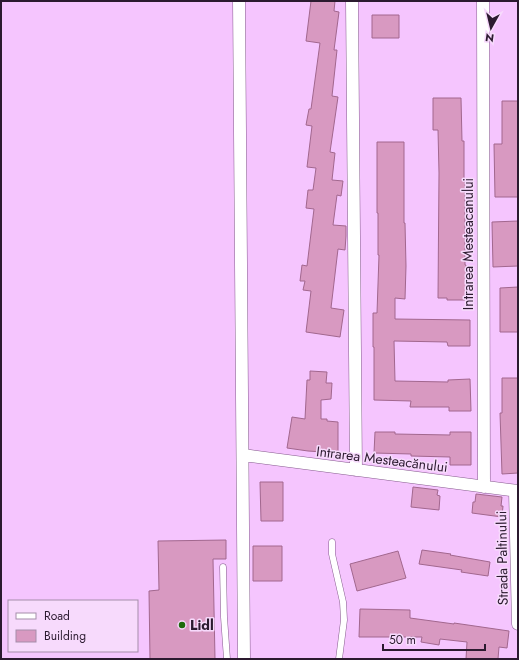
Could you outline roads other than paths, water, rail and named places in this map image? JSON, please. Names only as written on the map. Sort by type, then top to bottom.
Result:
[{"type":"street","points":[[239,1],[244,659]]},
{"type":"street","points":[[352,1],[356,470]]},
{"type":"street","name":"Intrarea Mesteacanului","points":[[483,1],[484,487]]},
{"type":"street","name":"Intrarea Mesteacănului","points":[[243,455],[517,491]]},
{"type":"street","name":"Strada Paltinului","points":[[517,491],[518,624]]},
{"type":"lane","points":[[332,542],[332,554],[343,602],[344,620],[339,659]]},
{"type":"lane","points":[[224,567],[224,617],[227,659]]},
{"type":"place","name":"Lidl","points":[[182,625]]}]
